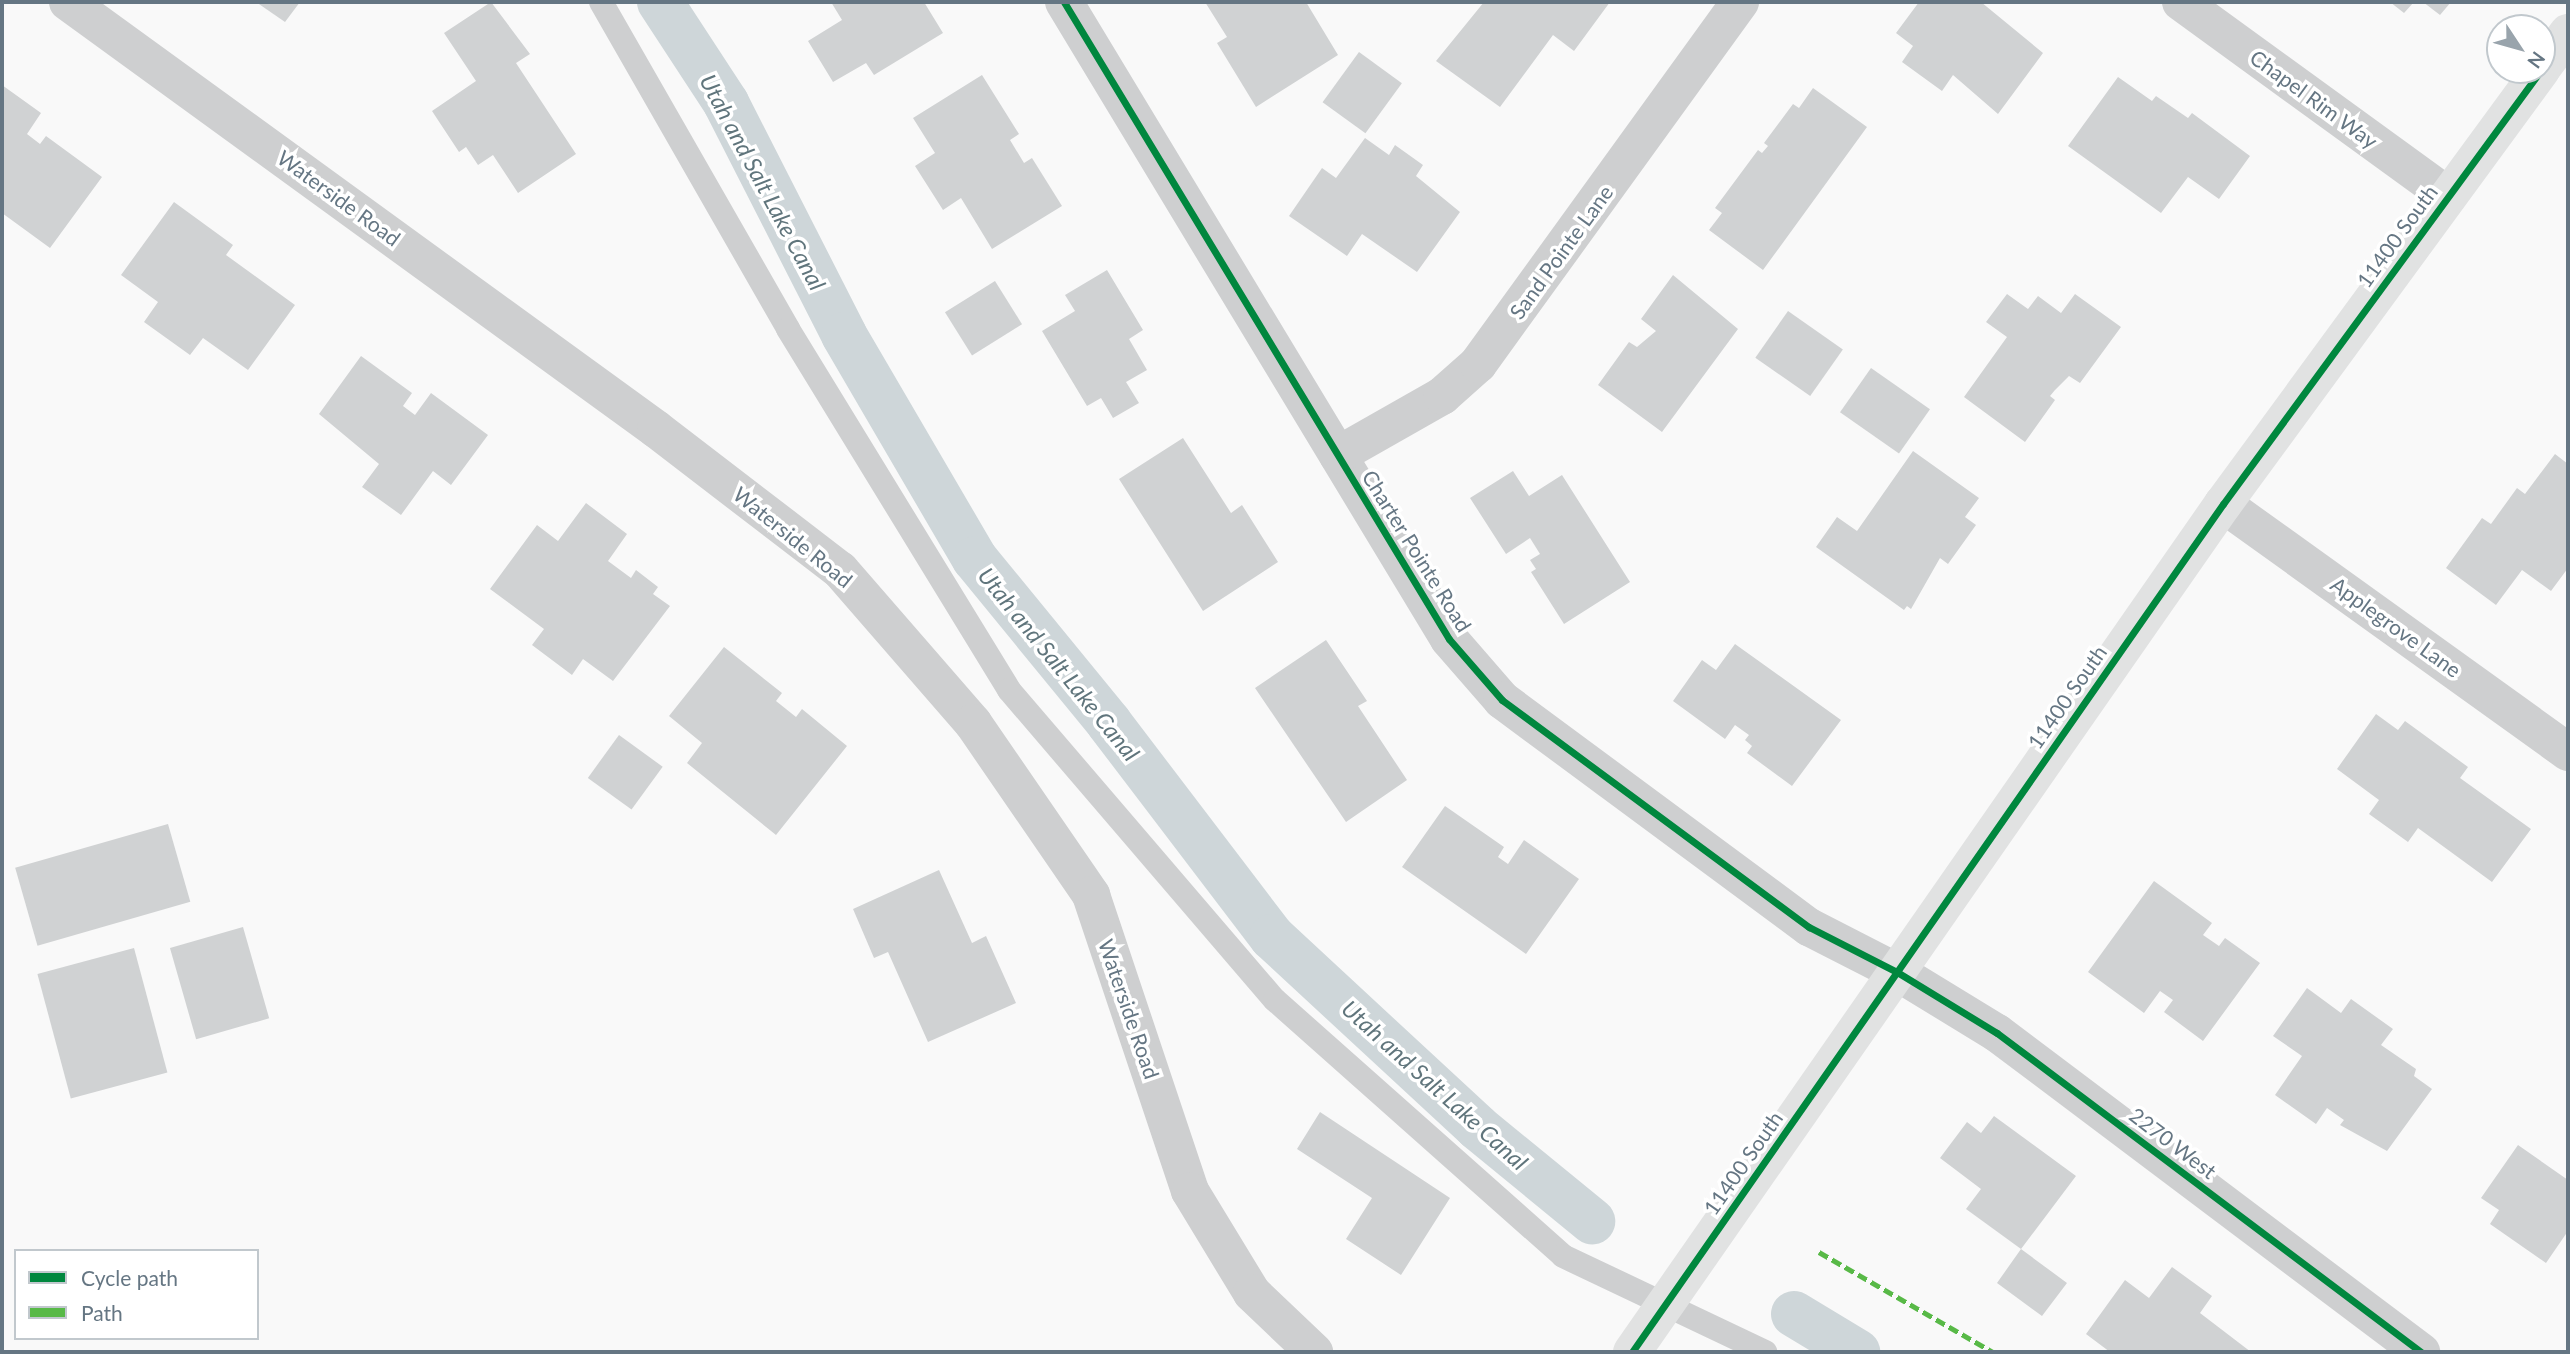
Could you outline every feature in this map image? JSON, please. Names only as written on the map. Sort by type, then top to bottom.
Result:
[{"type":"main road","name":"11400 South","points":[[1632,1352],[2223,503],[2448,196],[2534,84]]},
{"type":"street","name":"Waterside Road","points":[[68,2],[656,429],[840,570],[973,723],[1091,895],[1190,1191],[1252,1293],[1314,1352]]},
{"type":"street","name":"Charter Pointe Road","points":[[1064,2],[1449,639],[1502,700],[1793,916],[1897,972]]},
{"type":"street","name":"Sand Pointe Lane","points":[[1338,455],[1441,396],[1478,364],[1740,2]]},
{"type":"street","name":"Chapel Rim Way","points":[[2181,2],[2448,196]]},
{"type":"street","name":"Applegrove Lane","points":[[2223,503],[2568,752]]},
{"type":"street","name":"2270 West","points":[[1897,972],[1997,1033],[2421,1352]]},
{"type":"lane","points":[[601,2],[788,329],[1009,690],[1275,1000],[1563,1256],[1765,1352]]},
{"type":"building","points":[[256,2],[300,2],[285,22]]},
{"type":"building","points":[[491,2],[530,54],[516,63],[576,154],[518,193],[493,155],[478,165],[466,147],[459,152],[432,111],[476,81],[444,33]]},
{"type":"building","points":[[831,2],[924,2],[943,33],[874,75],[866,63],[833,82],[808,41],[842,20]]},
{"type":"building","points":[[1205,2],[1306,2],[1338,55],[1256,107],[1217,43],[1227,37]]},
{"type":"building","points":[[1484,2],[1610,2],[1574,51],[1553,35],[1500,107],[1436,61]]},
{"type":"building","points":[[1919,2],[1981,2],[2043,53],[1998,114],[1953,75],[1942,91],[1902,62],[1913,46],[1896,33]]},
{"type":"building","points":[[2390,2],[2414,2],[2404,13]]},
{"type":"building","points":[[2423,2],[2451,2],[2440,15]]},
{"type":"building","points":[[1359,52],[1402,83],[1365,133],[1323,102]]},
{"type":"building","points":[[982,75],[1019,134],[1010,140],[1024,163],[1032,158],[1062,206],[992,249],[961,198],[943,210],[915,166],[935,153],[913,118]]},
{"type":"building","points":[[2118,77],[2152,101],[2156,96],[2188,118],[2192,113],[2250,156],[2219,199],[2188,177],[2161,213],[2068,146]]},
{"type":"building","points":[[2,85],[41,113],[27,134],[40,144],[46,136],[102,177],[50,248],[2,213]]},
{"type":"building","points":[[1813,88],[1867,127],[1763,270],[1709,230],[1722,213],[1715,208],[1758,150],[1762,153],[1768,146],[1764,143],[1793,104],[1799,108]]},
{"type":"building","points":[[1365,138],[1389,155],[1395,145],[1423,165],[1416,176],[1460,212],[1417,272],[1362,234],[1347,256],[1289,216],[1322,168],[1336,178]]},
{"type":"building","points":[[174,202],[233,245],[226,255],[295,305],[248,370],[203,338],[190,355],[144,322],[158,302],[121,275]]},
{"type":"building","points":[[1107,270],[1143,330],[1129,339],[1147,370],[1126,382],[1139,403],[1113,418],[1101,398],[1087,406],[1042,331],[1075,311],[1065,295]]},
{"type":"building","points":[[1673,275],[1738,329],[1662,432],[1598,385],[1629,342],[1637,347],[1656,331],[1641,319]]},
{"type":"building","points":[[995,281],[1022,324],[972,356],[945,312]]},
{"type":"building","points":[[2007,294],[2028,309],[2038,296],[2061,313],[2075,294],[2121,327],[2080,383],[2069,376],[2055,390],[2050,396],[2055,400],[2025,442],[1964,397],[2007,337],[1986,322]]},
{"type":"building","points":[[1788,311],[1843,349],[1810,396],[1755,358]]},
{"type":"building","points":[[361,356],[412,393],[403,406],[415,415],[431,393],[488,435],[451,485],[433,471],[401,515],[362,487],[379,464],[319,414]]},
{"type":"building","points":[[1871,368],[1930,409],[1899,454],[1840,412]]},
{"type":"building","points":[[1183,438],[1231,513],[1242,505],[1278,562],[1203,611],[1119,479]]},
{"type":"building","points":[[1913,451],[1979,498],[1965,517],[1976,525],[1948,564],[1940,558],[1911,609],[1907,606],[1904,610],[1816,547],[1837,517],[1857,531]]},
{"type":"building","points":[[2555,454],[2568,464],[2568,568],[2551,591],[2522,570],[2496,605],[2446,568],[2482,518],[2491,524],[2517,488],[2525,494]]},
{"type":"building","points":[[1513,471],[1529,496],[1562,475],[1630,582],[1564,624],[1531,572],[1536,569],[1530,560],[1540,554],[1530,538],[1506,554],[1470,498]]},
{"type":"building","points":[[586,503],[627,534],[608,561],[631,578],[636,570],[658,587],[653,594],[670,606],[613,681],[583,659],[572,675],[532,645],[544,629],[490,589],[537,525],[558,541]]},
{"type":"building","points":[[1326,640],[1367,701],[1358,706],[1407,780],[1346,822],[1255,688]]},
{"type":"building","points":[[1735,644],[1841,720],[1792,786],[1747,753],[1752,746],[1745,740],[1749,735],[1735,725],[1725,739],[1673,701],[1702,660],[1716,670]]},
{"type":"building","points":[[724,647],[782,693],[776,701],[796,717],[802,709],[847,746],[776,835],[687,763],[702,743],[669,716]]},
{"type":"building","points":[[2376,714],[2398,730],[2405,721],[2468,767],[2460,778],[2531,829],[2492,882],[2418,828],[2408,842],[2369,814],[2379,800],[2337,769]]},
{"type":"building","points":[[619,735],[663,767],[632,810],[588,778]]},
{"type":"building","points":[[1445,806],[1504,847],[1498,857],[1508,864],[1524,840],[1579,879],[1526,954],[1402,867]]},
{"type":"building","points":[[168,824],[190,902],[37,946],[15,868]]},
{"type":"building","points":[[939,870],[972,943],[986,936],[1016,1003],[928,1042],[888,952],[874,958],[853,909]]},
{"type":"building","points":[[2154,881],[2212,923],[2203,935],[2219,946],[2225,938],[2260,963],[2203,1041],[2164,1012],[2173,1000],[2160,991],[2144,1013],[2088,972]]},
{"type":"building","points":[[243,927],[269,1018],[196,1039],[170,948]]},
{"type":"building","points":[[134,948],[167,1073],[71,1098],[37,974]]},
{"type":"building","points":[[2307,988],[2341,1013],[2351,999],[2393,1029],[2381,1045],[2416,1069],[2414,1076],[2432,1089],[2387,1151],[2340,1125],[2344,1120],[2327,1108],[2316,1124],[2275,1095],[2302,1056],[2273,1036]]},
{"type":"building","points":[[1320,1112],[1450,1198],[1401,1275],[1346,1239],[1372,1198],[1297,1149]]},
{"type":"building","points":[[1994,1116],[2076,1176],[2021,1249],[1966,1209],[1981,1189],[1940,1158],[1967,1122],[1981,1133]]},
{"type":"building","points":[[2518,1145],[2568,1180],[2568,1231],[2546,1263],[2490,1224],[2499,1210],[2481,1198]]},
{"type":"building","points":[[2021,1249],[2067,1283],[2042,1316],[1997,1283]]},
{"type":"building","points":[[2172,1267],[2212,1296],[2200,1313],[2251,1352],[2110,1352],[2086,1334],[2125,1280],[2149,1298]]},
{"type":"waterway","name":"Utah and Salt Lake Canal","points":[[660,2],[726,103],[844,335],[975,559],[1109,723],[1272,937],[1477,1127],[1592,1221]]},
{"type":"waterway","name":"Utah and Salt Lake Canal","points":[[1794,1314],[1857,1352]]},
{"type":"marked path","points":[[1819,1252],[1993,1352]]},
{"type":"cycle path","points":[[1064,2],[1449,639],[1502,700],[1809,927],[1897,972],[1997,1033],[2421,1352]]},
{"type":"cycle path","points":[[1632,1352],[2223,504],[2531,84]]}]
